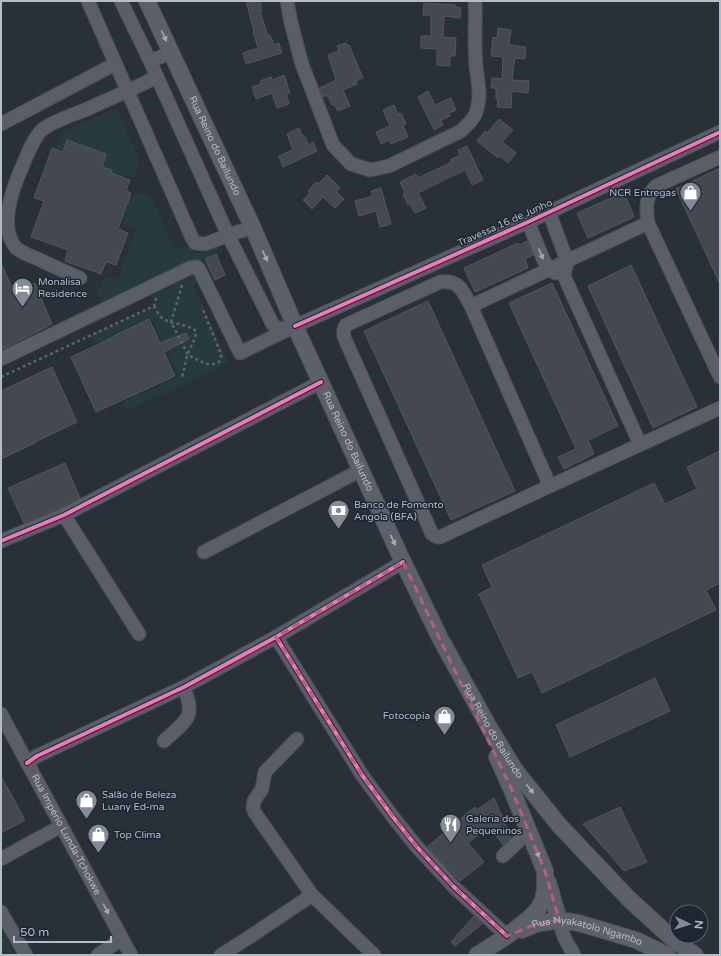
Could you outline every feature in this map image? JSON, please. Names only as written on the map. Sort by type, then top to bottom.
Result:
[{"type":"main road","name":"Rua Reino do Bailundo","points":[[147,1],[253,228],[295,330],[321,382],[403,562],[440,638],[490,729],[515,770],[559,825],[629,900],[675,941],[695,955]]},
{"type":"main road","name":"Rua Nyakatolo Ngambo","points":[[440,638],[511,788],[545,871],[544,895],[538,909],[532,916],[507,936],[477,955]]},
{"type":"main road","points":[[545,871],[559,920]]},
{"type":"main road","name":"Rua Nyakatolo Ngambo","points":[[507,936],[536,924],[559,920],[579,923],[636,940],[667,955]]},
{"type":"street","points":[[88,1],[195,243],[205,244],[228,235],[253,228]]},
{"type":"street","points":[[121,1],[150,61],[228,235],[273,325],[277,328],[295,330]]},
{"type":"street","points":[[287,1],[291,23],[302,64],[333,145],[351,164],[370,170],[389,166],[462,131],[475,115],[479,100],[479,83],[476,67],[475,1]]},
{"type":"street","points":[[150,61],[171,53]]},
{"type":"street","points":[[1,124],[115,64]]},
{"type":"street","points":[[80,278],[17,249],[11,241],[7,231],[7,206],[12,190],[36,136],[44,129],[157,77]]},
{"type":"street","name":"Travessa 16 de Junho","points":[[1,359],[194,267],[200,269],[240,352],[295,330],[720,132]]},
{"type":"street","points":[[720,157],[656,186],[650,191],[647,214],[648,223],[720,377]]},
{"type":"street","points":[[549,212],[567,261],[564,276],[640,444]]},
{"type":"street","points":[[528,222],[541,256],[549,270],[564,276]]},
{"type":"street","points":[[471,306],[648,223]]},
{"type":"street","points":[[550,486],[471,306],[460,286],[447,281],[440,282],[346,325],[343,332],[344,337],[434,536],[437,537],[440,537],[720,408]]},
{"type":"street","points":[[1,541],[64,515],[321,382]]},
{"type":"street","points":[[204,552],[361,470]]},
{"type":"street","points":[[64,515],[139,634]]},
{"type":"street","points":[[27,763],[37,756],[184,687],[276,636],[403,562]]},
{"type":"street","points":[[276,636],[362,775],[393,817],[454,887],[507,936]]},
{"type":"street","points":[[164,741],[185,721],[190,713],[184,687]]},
{"type":"street","name":"Rua Império Lunda-Tchokwe","points":[[1,714],[131,955]]},
{"type":"street","points":[[297,739],[265,772],[262,789],[254,801],[253,808],[312,895],[374,955]]},
{"type":"street","points":[[1,859],[61,826]]},
{"type":"street","points":[[503,856],[529,831]]},
{"type":"street","points":[[221,955],[312,895]]},
{"type":"street","points":[[1,912],[26,955]]},
{"type":"street","points":[[559,920],[564,937],[574,955]]},
{"type":"street","points":[[98,955],[122,939]]},
{"type":"path","points":[[176,287],[187,282]]},
{"type":"path","points":[[182,285],[171,322],[188,355],[206,364],[214,364],[219,362],[221,359],[221,354],[202,307]]},
{"type":"path","points":[[158,294],[154,306],[161,317],[196,331],[194,342],[188,355],[182,378]]},
{"type":"path","points":[[1,377],[154,306]]},
{"type":"highlighted area","points":[[403,562],[511,788],[545,871],[559,920],[536,924],[507,936],[454,887],[417,847],[362,775],[276,637]]},
{"type":"green space","points":[[116,108],[140,161],[133,178],[123,175],[118,188],[107,184],[112,171],[102,166],[106,155],[67,140],[62,151],[56,148],[64,131]]},
{"type":"green space","points":[[135,192],[150,198],[175,249],[186,245],[193,251],[199,253],[215,247],[218,248],[219,251],[104,306],[98,293],[104,276],[118,280],[136,229],[122,224],[125,217],[119,214],[123,203],[129,205]]},
{"type":"green space","points":[[197,277],[199,281],[193,285],[229,363],[126,411],[122,402],[132,397],[128,387],[134,384],[140,395],[179,376],[151,317],[112,335],[118,347],[110,351],[105,340],[96,344],[91,335],[155,306],[151,296],[190,278],[191,280]]},
{"type":"green space","points":[[1,928],[15,955],[1,955]]},
{"type":"building","points":[[246,1],[260,1],[262,11],[260,11],[268,36],[270,35],[274,45],[279,43],[282,53],[246,64],[243,53],[258,48]]},
{"type":"building","points":[[424,3],[456,5],[455,7],[461,8],[460,18],[444,16],[443,37],[456,38],[455,56],[450,56],[450,66],[437,65],[437,49],[421,48],[421,36],[431,36],[431,15],[423,15]]},
{"type":"building","points":[[498,28],[511,30],[509,45],[526,47],[525,59],[515,58],[512,80],[529,81],[528,93],[512,91],[511,108],[497,107],[498,99],[496,99],[496,88],[491,88],[492,78],[502,79],[503,57],[491,56],[493,37],[497,38]]},
{"type":"building","points":[[346,43],[347,46],[349,45],[363,78],[356,81],[357,84],[343,90],[350,106],[338,111],[334,104],[332,105],[327,95],[323,97],[320,88],[336,80],[328,55],[339,51],[337,46]]},
{"type":"building","points":[[284,75],[290,93],[286,94],[289,104],[277,108],[272,93],[256,99],[252,87],[261,84],[260,81],[271,77],[272,80]]},
{"type":"building","points":[[428,91],[435,105],[451,98],[456,110],[449,113],[450,116],[441,120],[443,125],[434,130],[418,97]]},
{"type":"building","points":[[394,105],[398,114],[401,113],[406,124],[403,125],[408,137],[391,144],[389,140],[381,144],[376,132],[390,126],[383,110]]},
{"type":"building","points":[[499,119],[513,130],[502,142],[516,153],[508,163],[500,156],[498,158],[477,141],[485,131],[487,133]]},
{"type":"building","points":[[299,128],[302,136],[304,135],[309,145],[313,142],[317,151],[283,167],[279,156],[293,150],[287,134]]},
{"type":"building","points":[[67,140],[106,154],[102,167],[112,170],[111,173],[130,180],[126,191],[131,193],[118,229],[128,233],[116,265],[106,262],[101,274],[65,261],[68,250],[31,237],[44,201],[34,198],[52,148],[63,152]]},
{"type":"building","points":[[467,146],[483,180],[472,185],[465,170],[450,177],[418,193],[426,208],[415,213],[410,204],[408,205],[400,182],[416,174],[418,178],[452,162],[450,160],[460,155],[458,150]]},
{"type":"building","points":[[720,168],[720,284],[676,189]]},
{"type":"building","points":[[327,175],[340,188],[337,192],[344,199],[335,208],[323,197],[312,209],[303,200],[310,193],[308,191],[316,182],[318,184]]},
{"type":"building","points":[[381,188],[391,224],[380,227],[376,211],[359,216],[355,201],[373,196],[371,191]]},
{"type":"building","points":[[624,192],[634,217],[588,238],[577,213]]},
{"type":"building","points":[[527,241],[533,255],[525,259],[528,268],[475,292],[464,268],[518,243],[520,245]]},
{"type":"building","points":[[216,254],[225,275],[215,280],[205,259]]},
{"type":"building","name":"Monalisa Residence","points":[[1,263],[14,292],[35,283],[52,324],[1,350]]},
{"type":"building","points":[[631,265],[697,407],[653,428],[588,286]]},
{"type":"building","points":[[552,283],[618,426],[588,440],[594,454],[564,469],[558,457],[576,449],[509,303]]},
{"type":"building","points":[[428,301],[515,491],[451,520],[364,331]]},
{"type":"building","points":[[149,319],[160,343],[186,333],[189,339],[164,352],[175,376],[96,412],[71,357]]},
{"type":"building","points":[[52,367],[77,422],[1,459],[1,391]]},
{"type":"building","points":[[720,451],[720,583],[706,590],[716,610],[542,693],[532,672],[518,678],[479,594],[492,587],[482,565],[654,483],[665,504],[697,489],[687,467]]},
{"type":"building","points":[[65,463],[80,498],[61,508],[24,523],[8,488]]},
{"type":"building","points":[[655,678],[670,711],[570,757],[556,725]]},
{"type":"building","points":[[1,776],[25,820],[1,833]]},
{"type":"building","name":"Galeria dos Pequeninos","points":[[494,798],[511,837],[503,845],[489,826],[468,843],[484,862],[460,881],[427,847],[475,807],[477,810]]},
{"type":"building","points":[[620,807],[647,862],[624,871],[583,824]]},
{"type":"building","points":[[474,916],[482,924],[455,946],[451,942]]},
{"type":"cycle path","points":[[295,326],[528,222],[720,132]]},
{"type":"cycle path","points":[[1,541],[64,515],[321,382]]},
{"type":"cycle path","points":[[27,763],[37,756],[184,687],[276,637],[403,562]]},
{"type":"cycle path","points":[[276,637],[362,775],[393,817],[417,847],[454,887],[507,936]]},
{"type":"place","name":"NCR Entregas","points":[[691,212]]},
{"type":"place","name":"Monalisa Residence","points":[[23,308]]},
{"type":"place","name":"Banco de Fomento Angola (BFA)","points":[[339,530]]},
{"type":"place","name":"Fotocopia","points":[[445,736]]},
{"type":"place","name":"Salão de Beleza Luany Ed-ma","points":[[86,820]]},
{"type":"place","name":"Galeria dos Pequeninos","points":[[450,844]]},
{"type":"place","name":"Top Clima","points":[[99,854]]}]
